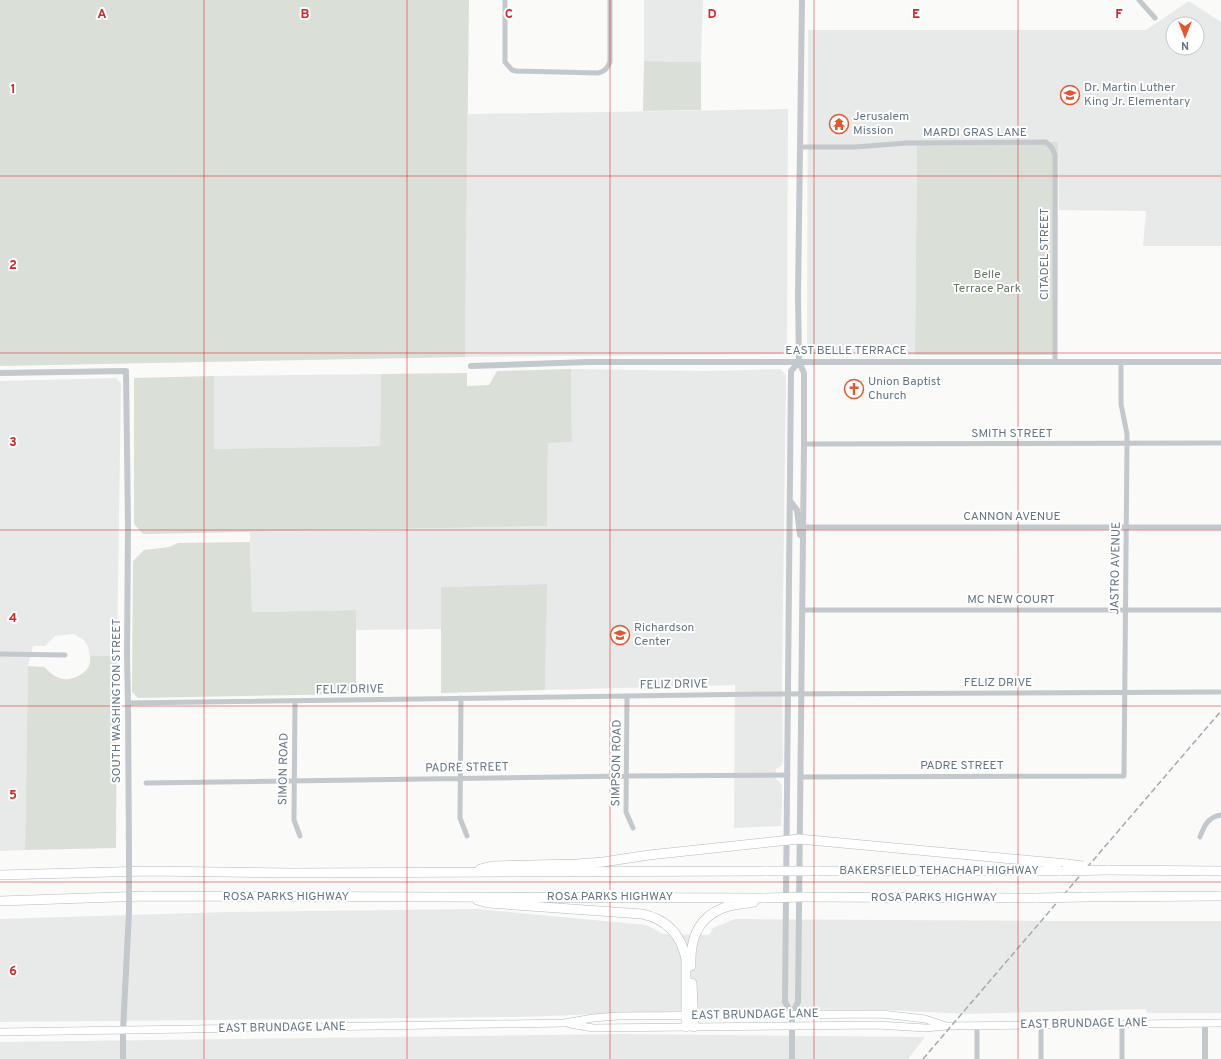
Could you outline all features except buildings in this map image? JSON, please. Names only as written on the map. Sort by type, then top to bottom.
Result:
[{"type":"highway","points":[[467,872],[492,866],[603,862],[648,855],[799,839],[1064,867],[1108,870],[1221,871]]},
{"type":"highway","name":"BAKERSFIELD TEHACHAPI HIGHWAY","points":[[816,871],[1064,867]]},
{"type":"highway","name":"ROSA PARKS HIGHWAY","points":[[0,875],[144,871],[292,873],[816,871]]},
{"type":"highway","name":"ROSA PARKS HIGHWAY","points":[[0,901],[146,896],[765,899],[803,897],[1038,898],[1221,896]]},
{"type":"highway","points":[[464,897],[488,903],[642,914],[658,919],[672,929],[684,951],[690,1015]]},
{"type":"highway","points":[[690,1027],[691,955],[693,942],[698,930],[709,916],[724,907],[765,899]]},
{"type":"main road","name":"EAST BRUNDAGE LANE","points":[[0,1032],[564,1023],[593,1018],[618,1016],[792,1014],[882,1014],[925,1019],[946,1026]]},
{"type":"main road","name":"EAST BRUNDAGE LANE","points":[[564,1023],[593,1028],[878,1025],[925,1028],[946,1026],[1042,1024],[1221,1023]]},
{"type":"street","points":[[505,0],[505,62],[508,66],[516,71],[598,73],[608,68],[610,62],[610,0]]},
{"type":"street","points":[[792,1059],[792,1014],[798,1002],[804,444],[804,373],[799,362],[798,296],[802,0]]},
{"type":"street","points":[[1139,0],[1155,18]]},
{"type":"street","name":"MARDI GRAS LANE","points":[[800,147],[855,147],[907,143],[1046,142],[1052,148]]},
{"type":"street","name":"CITADEL STREET","points":[[1052,148],[1055,155],[1055,362]]},
{"type":"street","name":"EAST BELLE TERRACE","points":[[471,366],[588,362],[1221,362]]},
{"type":"street","points":[[792,1014],[785,1002],[792,371],[799,362]]},
{"type":"street","name":"JASTRO AVENUE","points":[[1121,362],[1121,404],[1128,443],[1124,776]]},
{"type":"street","name":"SOUTH WASHINGTON STREET","points":[[0,373],[126,371],[129,912],[123,1059]]},
{"type":"street","name":"SMITH STREET","points":[[804,444],[1221,443]]},
{"type":"street","points":[[791,502],[796,510],[802,558]]},
{"type":"street","name":"CANNON AVENUE","points":[[803,528],[1221,526]]},
{"type":"street","name":"MC NEW COURT","points":[[802,610],[1221,610]]},
{"type":"street","points":[[0,654],[65,655]]},
{"type":"street","name":"FELIZ DRIVE","points":[[128,703],[789,694],[1219,692]]},
{"type":"street","name":"SIMPSON ROAD","points":[[627,696],[626,812],[633,828]]},
{"type":"street","points":[[461,698],[460,818],[467,836]]},
{"type":"street","name":"SIMON ROAD","points":[[295,700],[294,820],[300,836]]},
{"type":"street","name":"PADRE STREET","points":[[146,783],[788,775]]},
{"type":"street","name":"PADRE STREET","points":[[800,776],[1124,776]]},
{"type":"street","points":[[1200,837],[1203,827],[1214,816],[1221,815]]},
{"type":"street","points":[[1122,1023],[1122,1059]]},
{"type":"street","points":[[1205,1023],[1205,1059]]},
{"type":"street","points":[[1041,1059],[1042,1024]]},
{"type":"street","points":[[977,1026],[977,1059]]},
{"type":"shaded area","points":[[644,0],[703,0],[701,62],[644,61]]},
{"type":"shaded area","points":[[1189,1],[1221,22],[1221,246],[1143,246],[1146,211],[1059,210],[1058,142],[917,143],[915,355],[807,354],[808,30],[1146,30],[1165,17],[1165,56],[1205,56],[1205,16],[1167,16]]},
{"type":"shaded area","points":[[788,109],[787,348],[785,351],[781,354],[465,357],[468,114]]},
{"type":"shaded area","points":[[571,369],[707,371],[780,369],[786,375],[782,679],[783,761],[781,766],[776,769],[776,779],[782,786],[781,826],[734,828],[735,685],[545,690],[546,584],[441,587],[441,629],[356,630],[356,610],[252,612],[250,532],[547,526],[548,443],[572,442]]},
{"type":"shaded area","points":[[381,374],[380,446],[213,449],[214,376]]},
{"type":"shaded area","points":[[116,378],[121,383],[117,656],[90,656],[88,647],[84,640],[74,634],[55,636],[45,646],[33,646],[28,666],[25,850],[0,851],[0,381]]},
{"type":"shaded area","points":[[477,909],[647,925],[663,934],[709,935],[713,928],[735,919],[1221,921],[1221,1013],[1147,1013],[1146,1009],[966,1014],[886,1010],[741,1009],[519,1017],[0,1022],[0,919],[227,912]]},
{"type":"shaded area","points":[[623,1034],[925,1037],[908,1059],[0,1059],[0,1042]]},
{"type":"green space","points":[[0,0],[469,0],[465,357],[0,366]]},
{"type":"green space","points":[[644,61],[701,62],[701,110],[643,111]]},
{"type":"green space","name":"Belle Terrace Park","points":[[1058,142],[1057,355],[915,355],[917,143]]},
{"type":"green space","points":[[571,369],[572,442],[548,443],[547,526],[143,534],[134,524],[134,378],[214,376],[214,449],[380,446],[381,374],[467,373],[467,386],[489,385],[497,371]]},
{"type":"green space","points":[[250,542],[252,612],[356,610],[356,685],[353,686],[353,694],[138,698],[132,692],[133,561],[144,550],[169,547],[178,543]]},
{"type":"green space","points":[[547,584],[545,690],[441,693],[441,587]]},
{"type":"green space","points":[[90,656],[117,656],[116,848],[25,850],[28,666],[44,667],[53,675],[67,679],[80,675],[87,669]]},
{"type":"railway","points":[[923,1059],[1221,711]]},
{"type":"place","name":"Dr. Martin Luther King Jr. Elementary","points":[[1070,95]]},
{"type":"place","name":"Jerusalem Mission","points":[[839,124]]},
{"type":"place","name":"Union Baptist Church","points":[[854,389]]},
{"type":"place","name":"Richardson Center","points":[[620,635]]}]
